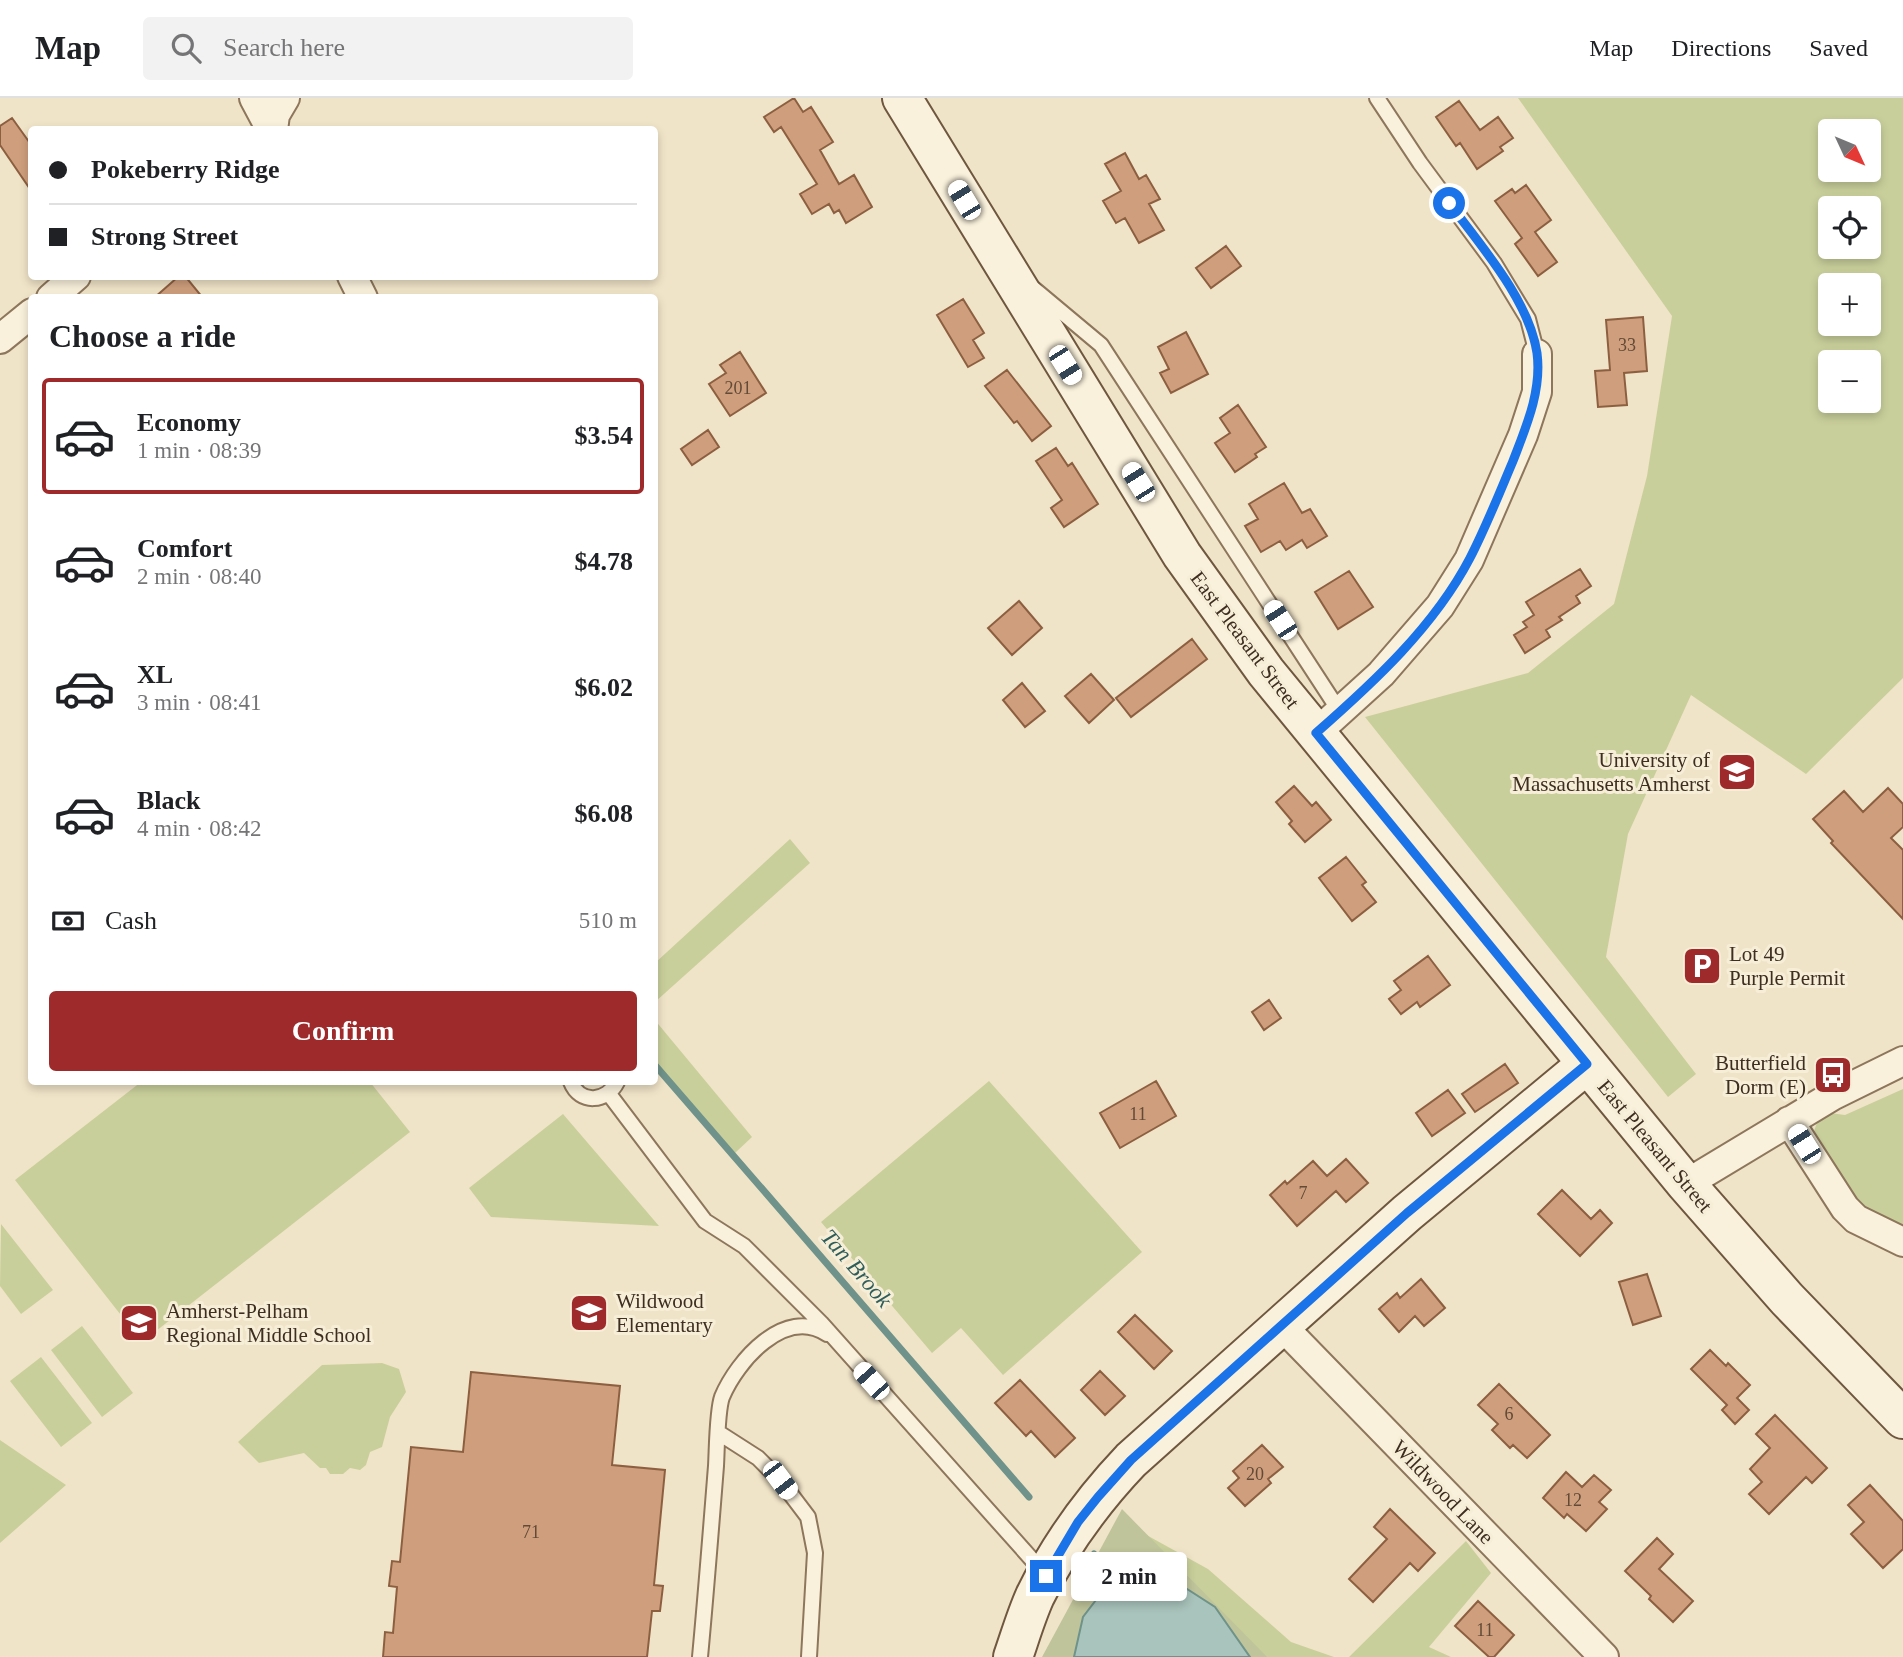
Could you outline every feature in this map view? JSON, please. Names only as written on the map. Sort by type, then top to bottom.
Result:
[{"type":"main road","name":"East Pleasant Street","points":[[902,98],[1182,555],[1266,672],[1328,723],[1587,1064],[1686,1184],[1787,1299],[1903,1419]]},
{"type":"main road","points":[[1018,1653],[1032,1604],[1046,1576],[1069,1534],[1108,1484],[1152,1441],[1407,1213],[1587,1064]]},
{"type":"street","points":[[254,98],[270,126]]},
{"type":"street","points":[[273,126],[275,114],[285,98]]},
{"type":"street","points":[[56,294],[71,280]]},
{"type":"street","points":[[0,339],[28,316]]},
{"type":"street","points":[[1328,723],[1381,674],[1440,606],[1469,560],[1523,435],[1537,392],[1537,354]]},
{"type":"street","points":[[1686,1184],[1789,1121],[1903,1061]]},
{"type":"street","points":[[1789,1121],[1845,1208],[1856,1219],[1903,1242]]},
{"type":"street","name":"Wildwood Lane","points":[[1282,1326],[1604,1657]]},
{"type":"lane","points":[[1377,98],[1420,163],[1494,263],[1528,319],[1537,354]]},
{"type":"lane","points":[[573,1085],[578,1093],[594,1099],[613,1088],[705,1221],[744,1246],[821,1322],[1046,1576]]},
{"type":"lane","points":[[700,1657],[722,1398],[747,1355],[778,1331],[793,1326],[809,1326],[824,1331],[836,1342]]},
{"type":"lane","points":[[719,1433],[758,1458],[780,1480],[808,1517],[815,1553],[809,1657]]},
{"type":"green space","points":[[1518,98],[1903,98],[1903,678],[1806,774],[1691,695],[1628,834],[1606,957],[1696,1074],[1668,1097],[1365,717],[1528,673],[1614,604],[1647,476],[1672,316]]},
{"type":"green space","points":[[790,839],[810,863],[658,999],[658,960]]},
{"type":"green space","points":[[658,1024],[752,1137],[735,1153],[658,1065]]},
{"type":"green space","points":[[989,1081],[1142,1252],[1003,1375],[961,1328],[932,1353],[821,1222]]},
{"type":"green space","points":[[137,1085],[372,1085],[410,1132],[142,1342],[15,1180]]},
{"type":"green space","points":[[1903,1089],[1903,1229],[1865,1211],[1853,1198],[1813,1135],[1816,1125],[1824,1116],[1830,1113],[1845,1115]]},
{"type":"green space","points":[[563,1114],[659,1226],[491,1217],[469,1188]]},
{"type":"green space","points":[[1,1224],[53,1290],[21,1314],[0,1286]]},
{"type":"green space","points":[[82,1326],[133,1393],[102,1417],[51,1350]]},
{"type":"green space","points":[[41,1357],[92,1423],[61,1447],[10,1381]]},
{"type":"green space","points":[[382,1363],[399,1369],[406,1392],[390,1417],[382,1447],[370,1452],[366,1465],[360,1470],[350,1468],[343,1474],[330,1474],[326,1468],[320,1468],[304,1453],[259,1463],[238,1442],[322,1365]]},
{"type":"green space","points":[[0,1440],[66,1485],[0,1543]]},
{"type":"green space","points":[[1122,1509],[1267,1657],[1042,1657]]},
{"type":"green space","points":[[1123,1522],[1208,1569],[1291,1642],[1334,1657],[1058,1657]]},
{"type":"green space","points":[[1466,1541],[1491,1573],[1429,1647],[1451,1657],[1349,1657]]},
{"type":"water","points":[[1142,1560],[1215,1607],[1250,1657],[1074,1657],[1083,1617],[1116,1574]]},
{"type":"building","points":[[794,98],[803,112],[811,107],[833,142],[820,150],[839,184],[854,175],[872,207],[846,223],[839,210],[834,213],[829,204],[812,214],[800,194],[817,184],[781,127],[774,132],[764,117]]},
{"type":"building","points":[[1459,101],[1480,130],[1498,117],[1513,138],[1500,147],[1503,151],[1477,169],[1460,143],[1456,146],[1436,117]]},
{"type":"building","points":[[12,118],[28,140],[28,186],[0,145],[0,126]]},
{"type":"building","points":[[1125,153],[1139,179],[1146,175],[1160,199],[1149,204],[1164,230],[1139,243],[1125,218],[1116,223],[1103,201],[1121,191],[1105,164]]},
{"type":"building","points":[[1526,185],[1551,220],[1535,232],[1557,262],[1538,276],[1515,244],[1522,238],[1495,201],[1512,189],[1515,193]]},
{"type":"building","points":[[1226,246],[1241,266],[1211,288],[1196,268]]},
{"type":"building","points":[[174,280],[188,280],[200,294],[159,294]]},
{"type":"building","points":[[963,299],[984,333],[973,340],[984,358],[968,367],[937,315]]},
{"type":"building","points":[[1643,317],[1647,371],[1624,373],[1627,405],[1598,407],[1595,371],[1610,370],[1606,320]]},
{"type":"building","points":[[1186,332],[1208,374],[1171,393],[1160,373],[1169,369],[1158,347]]},
{"type":"building","points":[[740,352],[766,393],[730,416],[709,384],[726,373],[720,365]]},
{"type":"building","points":[[1007,370],[1051,426],[1032,441],[985,386]]},
{"type":"building","points":[[1238,405],[1266,447],[1255,454],[1257,457],[1235,472],[1215,443],[1230,433],[1220,418]]},
{"type":"building","points":[[708,430],[719,447],[692,465],[681,449]]},
{"type":"building","points":[[1056,448],[1068,466],[1072,463],[1098,504],[1064,527],[1051,508],[1062,500],[1036,461]]},
{"type":"building","points":[[1284,483],[1302,513],[1310,509],[1327,536],[1307,548],[1302,540],[1286,550],[1280,541],[1261,552],[1245,526],[1258,519],[1249,504]]},
{"type":"building","points":[[1580,569],[1591,586],[1576,596],[1580,603],[1559,617],[1562,620],[1546,630],[1550,637],[1525,653],[1514,635],[1527,627],[1523,622],[1534,615],[1526,602]]},
{"type":"building","points":[[1349,571],[1373,607],[1338,629],[1315,592]]},
{"type":"building","points":[[1019,601],[1042,628],[1012,655],[988,628]]},
{"type":"building","points":[[1192,639],[1207,659],[1131,717],[1116,698]]},
{"type":"building","points":[[1091,674],[1114,700],[1089,723],[1065,696]]},
{"type":"building","points":[[1022,683],[1045,711],[1025,727],[1003,700]]},
{"type":"building","points":[[1294,786],[1312,806],[1316,802],[1331,820],[1305,842],[1289,824],[1292,821],[1276,802]]},
{"type":"building","points":[[1888,788],[1903,804],[1903,827],[1891,838],[1903,850],[1903,919],[1831,843],[1833,841],[1813,819],[1844,791],[1863,812]]},
{"type":"building","points":[[1346,857],[1366,882],[1362,885],[1376,902],[1352,921],[1319,878]]},
{"type":"building","points":[[1428,956],[1450,985],[1420,1007],[1417,1002],[1401,1014],[1389,999],[1401,990],[1394,981]]},
{"type":"building","points":[[1269,1000],[1281,1018],[1264,1030],[1252,1012]]},
{"type":"building","points":[[1505,1064],[1518,1083],[1475,1112],[1462,1094]]},
{"type":"building","points":[[1156,1081],[1176,1116],[1120,1148],[1100,1113]]},
{"type":"building","points":[[1448,1090],[1465,1113],[1432,1136],[1416,1113]]},
{"type":"building","points":[[1346,1159],[1368,1183],[1346,1202],[1336,1191],[1297,1226],[1270,1195],[1313,1161],[1327,1176]]},
{"type":"building","points":[[1562,1190],[1591,1219],[1600,1210],[1612,1223],[1580,1256],[1538,1214]]},
{"type":"building","points":[[1647,1274],[1661,1316],[1633,1325],[1619,1282]]},
{"type":"building","points":[[1421,1279],[1445,1308],[1424,1326],[1415,1316],[1399,1332],[1379,1309],[1397,1293],[1400,1298]]},
{"type":"building","points":[[1135,1315],[1172,1351],[1154,1369],[1118,1332]]},
{"type":"building","points":[[1710,1350],[1750,1385],[1737,1398],[1749,1410],[1735,1424],[1722,1410],[1727,1405],[1691,1369]]},
{"type":"building","points":[[1100,1371],[1125,1396],[1105,1415],[1081,1390]]},
{"type":"building","points":[[471,1372],[620,1386],[612,1465],[665,1470],[654,1585],[663,1586],[660,1611],[652,1611],[647,1657],[383,1657],[385,1632],[393,1633],[397,1587],[389,1586],[392,1561],[400,1562],[411,1447],[463,1452]]},
{"type":"building","points":[[1020,1380],[1075,1438],[1055,1457],[1031,1431],[1026,1436],[995,1403]]},
{"type":"building","points":[[1499,1384],[1550,1435],[1527,1458],[1513,1445],[1510,1448],[1492,1430],[1498,1424],[1478,1405]]},
{"type":"building","points":[[1775,1415],[1827,1468],[1812,1483],[1806,1477],[1769,1514],[1749,1494],[1762,1482],[1750,1469],[1770,1448],[1756,1434]]},
{"type":"building","points":[[1262,1445],[1283,1467],[1268,1479],[1271,1483],[1245,1506],[1228,1488],[1239,1478],[1233,1471]]},
{"type":"building","points":[[1566,1472],[1582,1487],[1594,1475],[1611,1490],[1599,1502],[1607,1509],[1586,1531],[1567,1514],[1564,1518],[1543,1498]]},
{"type":"building","points":[[1870,1485],[1903,1521],[1903,1549],[1883,1568],[1851,1534],[1864,1522],[1848,1505]]},
{"type":"building","points":[[1390,1509],[1435,1553],[1418,1571],[1410,1563],[1373,1602],[1349,1579],[1387,1539],[1374,1527]]},
{"type":"building","points":[[1657,1538],[1673,1554],[1659,1569],[1693,1601],[1673,1622],[1625,1571]]},
{"type":"building","points":[[1478,1601],[1514,1635],[1494,1657],[1489,1657],[1455,1626]]},
{"type":"waterway","name":"Tan Brook","points":[[658,1069],[1029,1497]]},
{"type":"waterway","name":"Tan Brook","points":[[1094,1554],[1116,1574]]},
{"type":"place","name":"University of Massachusetts Amherst","points":[[1737,772]]},
{"type":"place","name":"Lot 49 Purple Permit","points":[[1702,966]]},
{"type":"place","name":"Butterfield Dorm (E)","points":[[1833,1075]]},
{"type":"place","name":"Wildwood Elementary","points":[[589,1313]]},
{"type":"place","name":"Amherst-Pelham Regional Middle School","points":[[139,1323]]},
{"type":"route","points":[[1046,1576],[1069,1534],[1108,1484],[1131,1460],[1407,1213],[1587,1064],[1316,733],[1381,674],[1440,606],[1469,560],[1523,435],[1537,392],[1537,354],[1528,319],[1494,263],[1449,203]]}]
